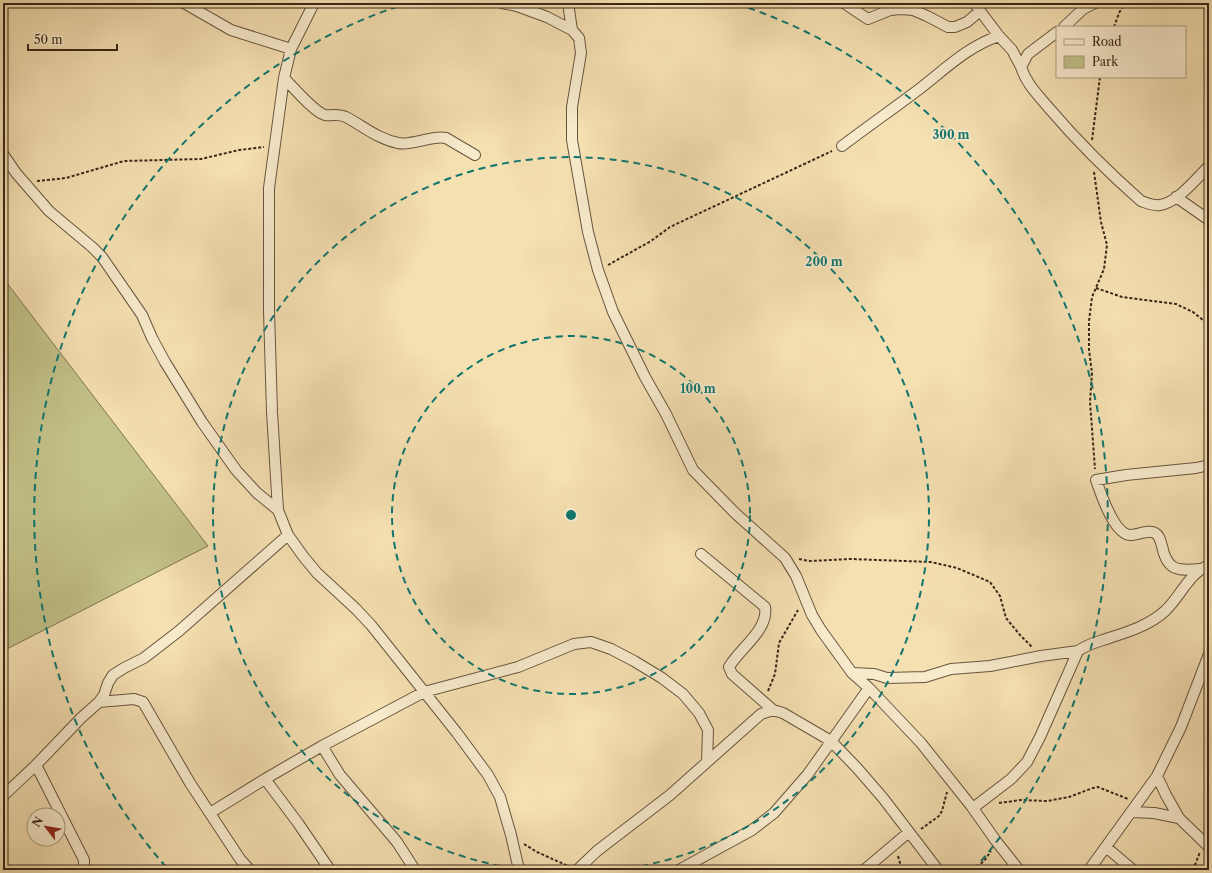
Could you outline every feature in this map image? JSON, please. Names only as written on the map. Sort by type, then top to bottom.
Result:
[{"type":"street","points":[[184,3],[231,30],[291,48]]},
{"type":"street","points":[[314,3],[291,48],[284,78],[276,146],[269,188],[268,245],[272,412],[278,510],[288,535],[303,556],[318,573],[356,609],[457,733],[488,775],[500,797],[519,870]]},
{"type":"street","points":[[502,3],[517,6],[546,17],[572,30],[579,38],[581,54],[572,107],[572,140],[588,232],[598,270],[613,312],[645,377],[666,414],[693,470],[735,513],[785,558],[796,576],[812,615],[852,673],[869,688],[921,743],[973,808],[996,841],[1017,867],[1026,870]]},
{"type":"street","points":[[568,3],[572,30]]},
{"type":"street","points":[[844,3],[868,19],[890,10],[913,10],[948,27],[955,27],[966,22],[977,7],[999,36],[1012,50],[1030,86],[1055,116],[1091,155],[1141,201],[1160,205],[1169,203],[1187,188],[1209,166]]},
{"type":"street","points":[[1065,26],[1083,9],[1095,3]]},
{"type":"street","points":[[1021,67],[1028,54],[1056,33]]},
{"type":"street","points":[[842,146],[914,94],[974,47],[986,40],[999,36]]},
{"type":"street","points":[[284,78],[313,107],[324,114],[342,115],[365,129],[388,140],[399,143],[411,143],[441,137],[446,138],[475,155]]},
{"type":"street","points":[[3,154],[23,182],[49,211],[92,246],[102,257],[142,315],[165,362],[202,422],[231,464],[257,493],[278,510]]},
{"type":"street","points":[[1176,197],[1209,220]]},
{"type":"street","points":[[1204,567],[1185,570],[1171,566],[1165,558],[1160,536],[1151,531],[1129,535],[1121,532],[1102,499],[1096,480],[1126,475],[1184,470],[1209,465]]},
{"type":"street","points":[[3,796],[36,766],[81,718],[99,702],[104,695],[108,683],[113,675],[144,658],[179,631],[288,535]]},
{"type":"street","points":[[701,554],[765,607],[766,613],[764,622],[729,667],[732,674],[773,710],[783,713],[831,741],[883,798],[938,870]]},
{"type":"street","points":[[852,673],[874,674],[887,678],[926,677],[951,669],[990,666],[1041,656],[1078,651],[1086,645],[1110,638],[1150,622],[1165,611],[1189,580],[1204,567]]},
{"type":"street","points":[[210,813],[322,746],[424,692],[518,667],[574,644],[591,642],[611,649],[634,661],[662,678],[683,694],[699,713],[708,730],[707,762]]},
{"type":"street","points":[[973,808],[1011,779],[1027,762],[1040,738],[1078,651]]},
{"type":"street","points":[[1089,870],[1157,776],[1181,727],[1209,654]]},
{"type":"street","points":[[679,870],[752,830],[774,813],[808,774],[869,688]]},
{"type":"street","points":[[99,702],[134,699],[144,702],[186,776],[240,858],[250,870]]},
{"type":"street","points":[[574,869],[670,795],[761,714],[773,710]]},
{"type":"street","points":[[322,746],[340,776],[397,842],[415,870]]},
{"type":"street","points":[[36,766],[84,860],[84,870]]},
{"type":"street","points":[[1157,776],[1166,796],[1179,818],[1206,845]]},
{"type":"street","points":[[265,779],[298,823],[330,870]]},
{"type":"street","points":[[1132,812],[1154,813],[1179,818]]},
{"type":"street","points":[[864,870],[910,834]]},
{"type":"street","points":[[1106,847],[1133,870]]},
{"type":"path","points":[[1114,26],[1119,13],[1125,3]]},
{"type":"path","points":[[1096,480],[1090,402],[1092,373],[1089,350],[1090,313],[1092,297],[1104,269],[1107,245],[1101,222],[1091,155],[1093,126],[1100,78]]},
{"type":"path","points":[[23,182],[66,178],[124,161],[201,159],[239,150],[276,146]]},
{"type":"path","points":[[598,270],[652,241],[670,227],[842,146]]},
{"type":"path","points":[[1096,288],[1122,297],[1176,304],[1193,312],[1209,324]]},
{"type":"path","points":[[785,558],[810,561],[851,559],[931,562],[963,570],[990,582],[1000,596],[1006,618],[1020,636],[1041,656]]},
{"type":"path","points":[[761,700],[768,690],[775,674],[779,643],[797,611],[803,595]]},
{"type":"path","points":[[910,834],[939,816],[942,811],[951,780]]},
{"type":"path","points":[[998,803],[1021,800],[1047,801],[1068,797],[1098,787],[1138,803]]},
{"type":"path","points":[[511,835],[537,852],[574,869]]},
{"type":"path","points":[[973,870],[988,857],[996,841]]},
{"type":"path","points":[[1193,870],[1206,845]]},
{"type":"green space","points":[[3,278],[208,546],[3,651]]}]
